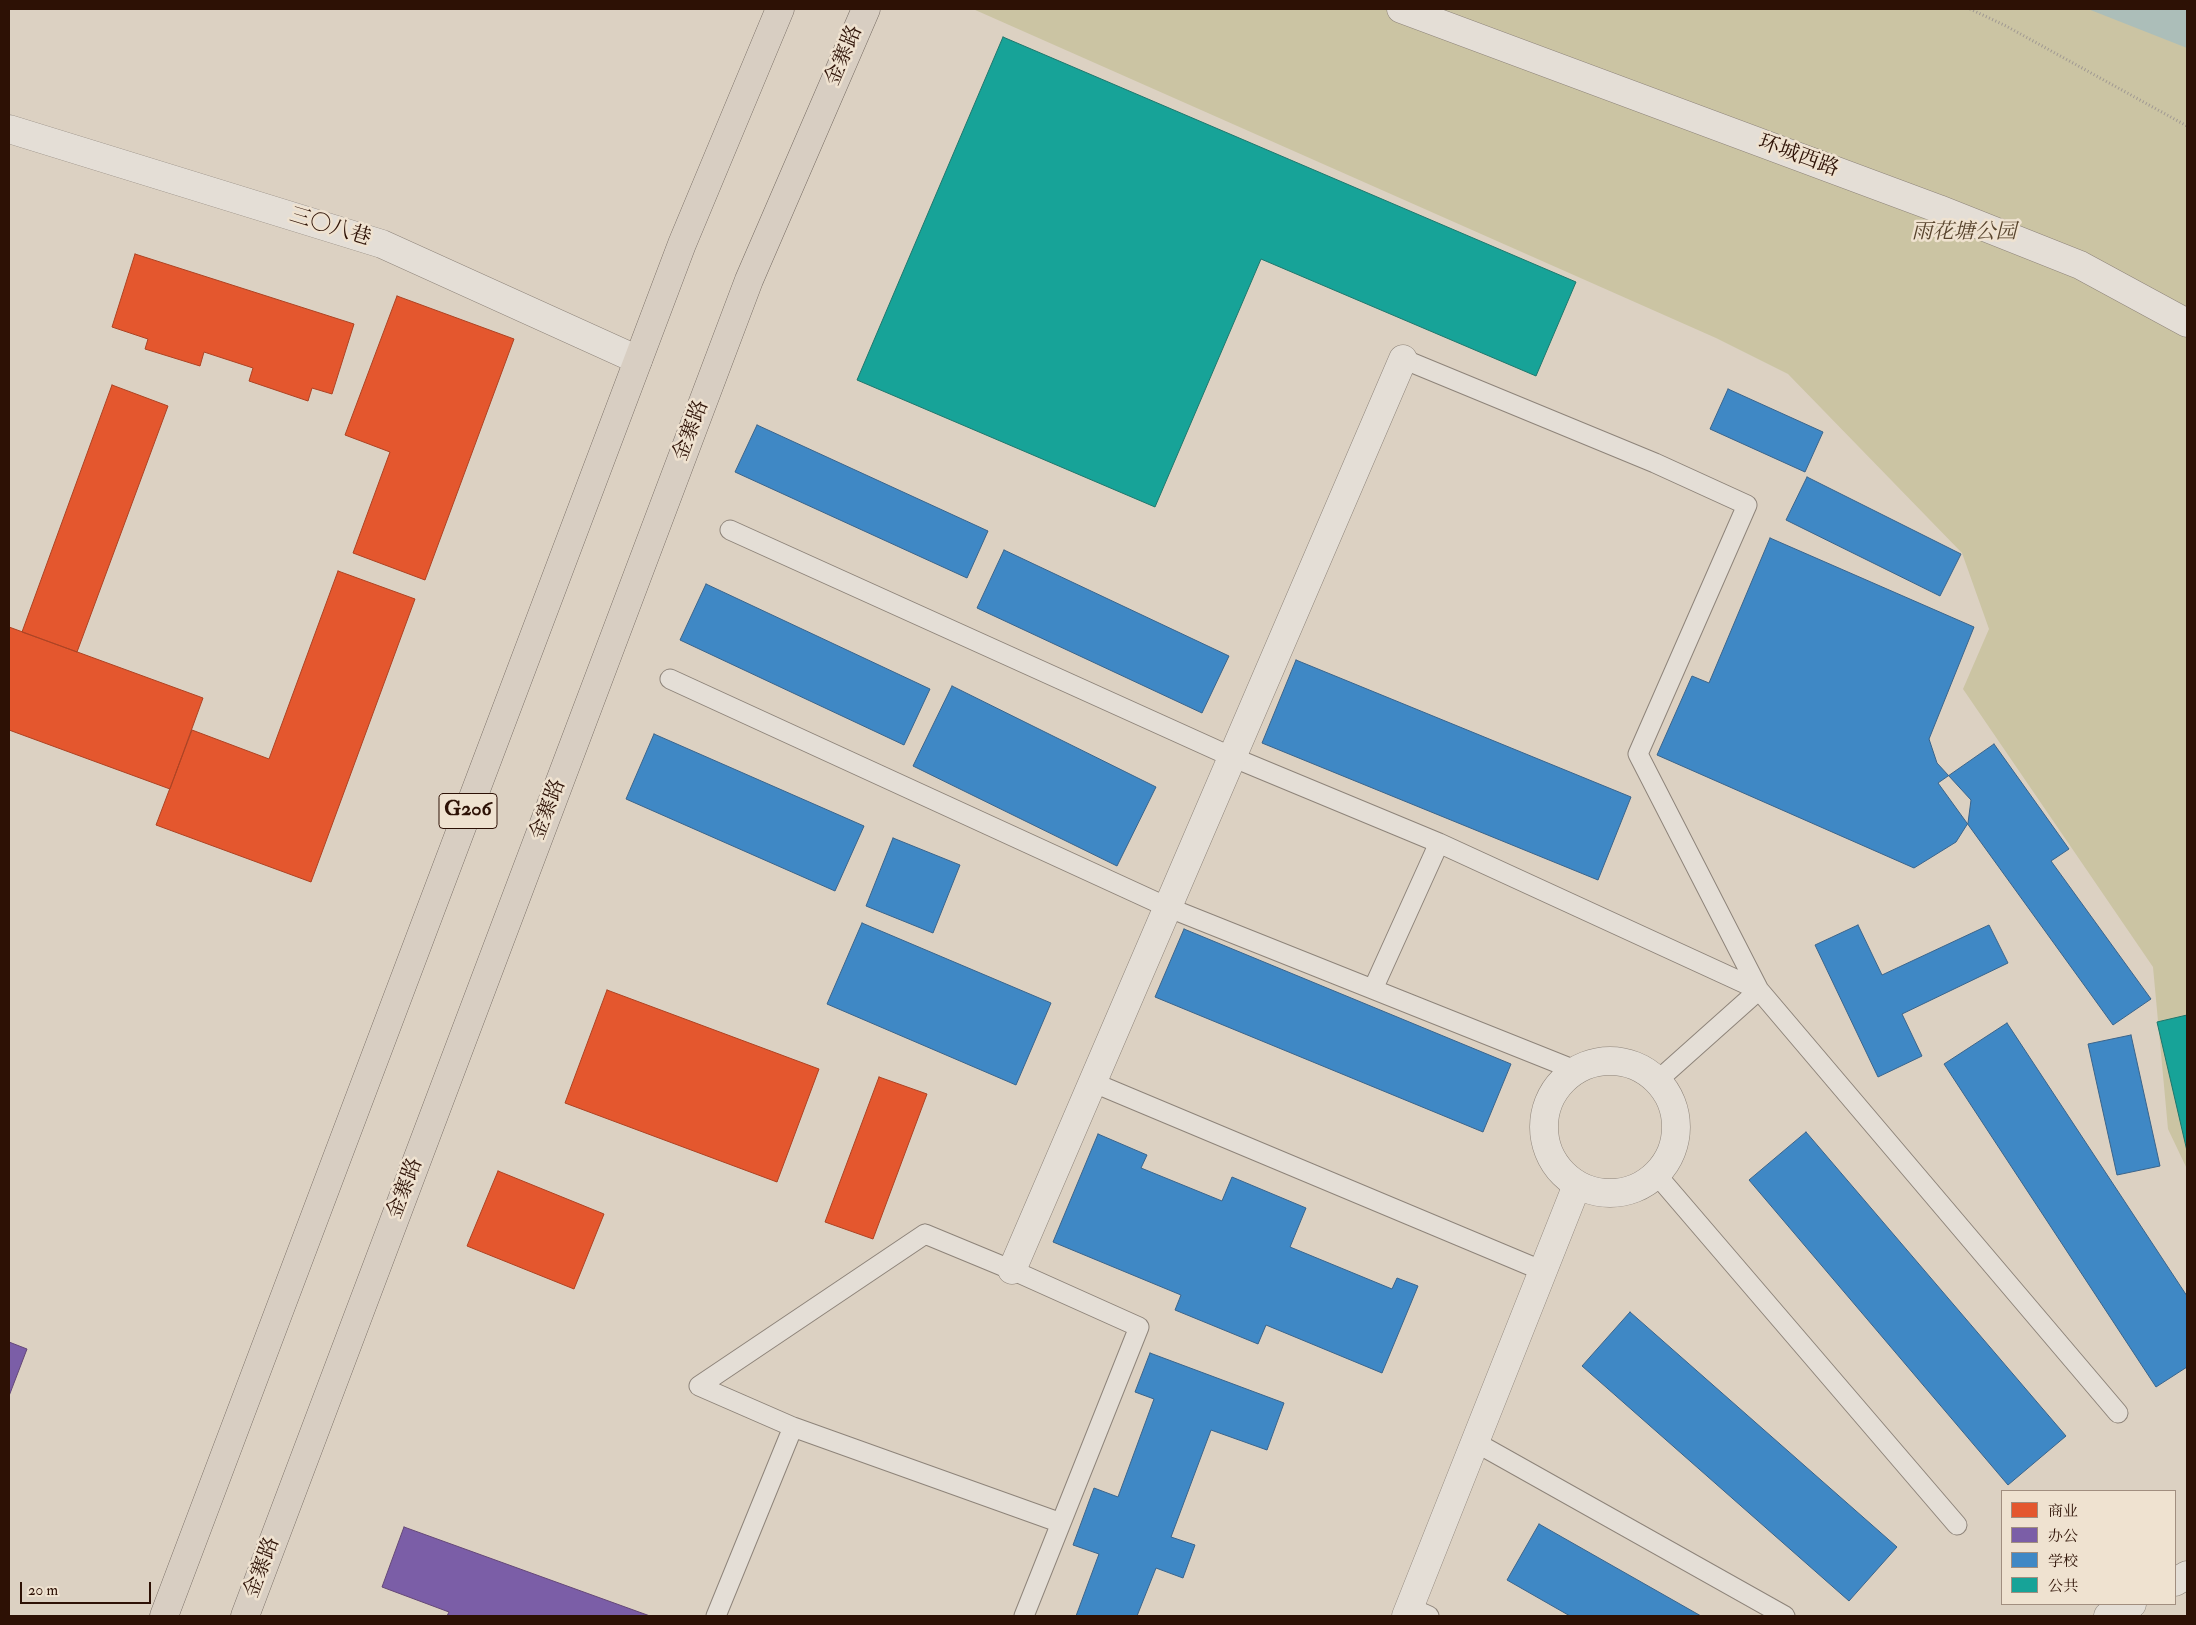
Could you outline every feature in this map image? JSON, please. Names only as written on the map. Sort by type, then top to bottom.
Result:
[{"type":"main road","name":"G206","points":[[164,1616],[682,244],[780,9]]},
{"type":"main road","name":"金寨路","points":[[245,1616],[749,280],[866,9]]},
{"type":"street","name":"环城西路","points":[[1401,9],[1939,209],[2080,265],[2187,323]]},
{"type":"street","name":"三〇八巷","points":[[9,129],[382,244],[638,360]]},
{"type":"street","points":[[1012,1270],[1403,359]]},
{"type":"street","points":[[1597,1062],[1620,1062],[1640,1068],[1657,1081],[1669,1098],[1675,1118],[1675,1138],[1668,1158],[1656,1174],[1639,1186],[1620,1192],[1599,1192],[1577,1184],[1559,1170],[1548,1150],[1543,1128],[1547,1105],[1558,1085],[1575,1070],[1597,1062]]},
{"type":"street","points":[[1415,1613],[1475,1442],[1577,1184]]},
{"type":"street","points":[[2176,1581],[2187,1575]]},
{"type":"street","points":[[2108,1616],[2130,1605]]},
{"type":"lane","points":[[1403,359],[1655,463],[1746,505],[1638,754],[1759,990],[2118,1413]]},
{"type":"lane","points":[[730,530],[1232,757],[1439,843],[1759,990]]},
{"type":"lane","points":[[670,680],[1168,907],[1575,1070]]},
{"type":"lane","points":[[1373,989],[1439,843]]},
{"type":"lane","points":[[1657,1081],[1759,990]]},
{"type":"lane","points":[[1092,1082],[1543,1271]]},
{"type":"lane","points":[[1656,1174],[1957,1525]]},
{"type":"lane","points":[[1024,1616],[1139,1327],[1012,1270],[925,1234],[699,1386],[793,1427],[1061,1523]]},
{"type":"lane","points":[[716,1616],[793,1427]]},
{"type":"lane","points":[[1475,1442],[1785,1616]]},
{"type":"path","points":[[1970,9],[2006,26],[2187,126]]},
{"type":"green space","name":"雨花塘公园","points":[[973,9],[2187,9],[2187,1169],[2168,1129],[2153,967],[1963,689],[1989,629],[1962,553],[1788,374],[1716,338]]},
{"type":"shaded area","points":[[2088,9],[2187,9],[2187,48]]},
{"type":"building: 商业","points":[[135,254],[354,324],[332,394],[312,388],[308,401],[249,381],[253,368],[204,352],[200,366],[145,349],[148,339],[112,327]]},
{"type":"building: 商业","points":[[397,296],[514,339],[425,580],[353,553],[390,452],[345,435]]},
{"type":"building: 商业","points":[[112,385],[168,406],[77,652],[22,632]]},
{"type":"building: 商业","points":[[338,571],[415,599],[311,882],[156,825],[192,730],[269,759]]},
{"type":"building: 商业","points":[[9,627],[203,698],[170,789],[9,730]]},
{"type":"building: 商业","points":[[607,990],[819,1069],[777,1182],[565,1103]]},
{"type":"building: 商业","points":[[879,1077],[927,1094],[873,1239],[825,1222]]},
{"type":"building: 商业","points":[[498,1171],[604,1214],[574,1289],[467,1246]]},
{"type":"building: 办公","points":[[9,1342],[27,1349],[9,1396]]},
{"type":"building: 办公","points":[[404,1527],[650,1616],[447,1616],[449,1612],[382,1587]]},
{"type":"building: 学校","points":[[1728,389],[1823,432],[1805,472],[1710,429]]},
{"type":"building: 学校","points":[[757,425],[988,531],[967,578],[735,472]]},
{"type":"building: 学校","points":[[1807,477],[1961,554],[1940,596],[1786,520]]},
{"type":"building: 学校","points":[[1770,538],[1974,627],[1929,739],[1937,763],[1971,800],[1968,823],[1956,842],[1914,868],[1657,755],[1692,676],[1709,683]]},
{"type":"building: 学校","points":[[1004,550],[1229,656],[1202,713],[977,608]]},
{"type":"building: 学校","points":[[706,584],[930,689],[904,745],[680,640]]},
{"type":"building: 学校","points":[[1296,660],[1631,797],[1598,880],[1262,743]]},
{"type":"building: 学校","points":[[952,686],[1156,787],[1117,866],[913,766]]},
{"type":"building: 学校","points":[[654,734],[864,826],[835,891],[626,799]]},
{"type":"building: 学校","points":[[1994,744],[2069,849],[2051,861],[2151,999],[2113,1025],[1938,783]]},
{"type":"building: 学校","points":[[893,838],[960,865],[933,933],[866,906]]},
{"type":"building: 学校","points":[[862,923],[1051,1003],[1016,1085],[827,1004]]},
{"type":"building: 学校","points":[[1858,925],[1882,975],[1989,925],[2008,963],[1902,1014],[1922,1056],[1878,1077],[1815,945]]},
{"type":"building: 学校","points":[[1184,929],[1511,1064],[1483,1132],[1155,997]]},
{"type":"building: 学校","points":[[2007,1023],[2187,1296],[2187,1367],[2156,1387],[1944,1064]]},
{"type":"building: 学校","points":[[2131,1035],[2160,1166],[2117,1175],[2088,1044]]},
{"type":"building: 学校","points":[[1806,1132],[2066,1436],[2008,1485],[1749,1180]]},
{"type":"building: 学校","points":[[1098,1134],[1147,1155],[1141,1168],[1222,1201],[1232,1177],[1306,1208],[1290,1247],[1392,1289],[1397,1278],[1418,1286],[1382,1373],[1266,1325],[1258,1344],[1175,1310],[1181,1295],[1053,1242]]},
{"type":"building: 学校","points":[[1630,1312],[1897,1547],[1849,1601],[1582,1366]]},
{"type":"building: 学校","points":[[1150,1353],[1284,1403],[1267,1450],[1211,1430],[1171,1537],[1195,1545],[1183,1578],[1156,1568],[1137,1616],[1076,1616],[1099,1554],[1073,1545],[1094,1488],[1118,1497],[1154,1399],[1135,1392]]},
{"type":"building: 学校","points":[[1539,1524],[1701,1616],[1570,1616],[1507,1580]]},
{"type":"building: 公共","points":[[1003,37],[1576,282],[1536,376],[1261,259],[1155,507],[857,380]]},
{"type":"building: 公共","points":[[2187,1015],[2187,1151],[2157,1022]]}]
